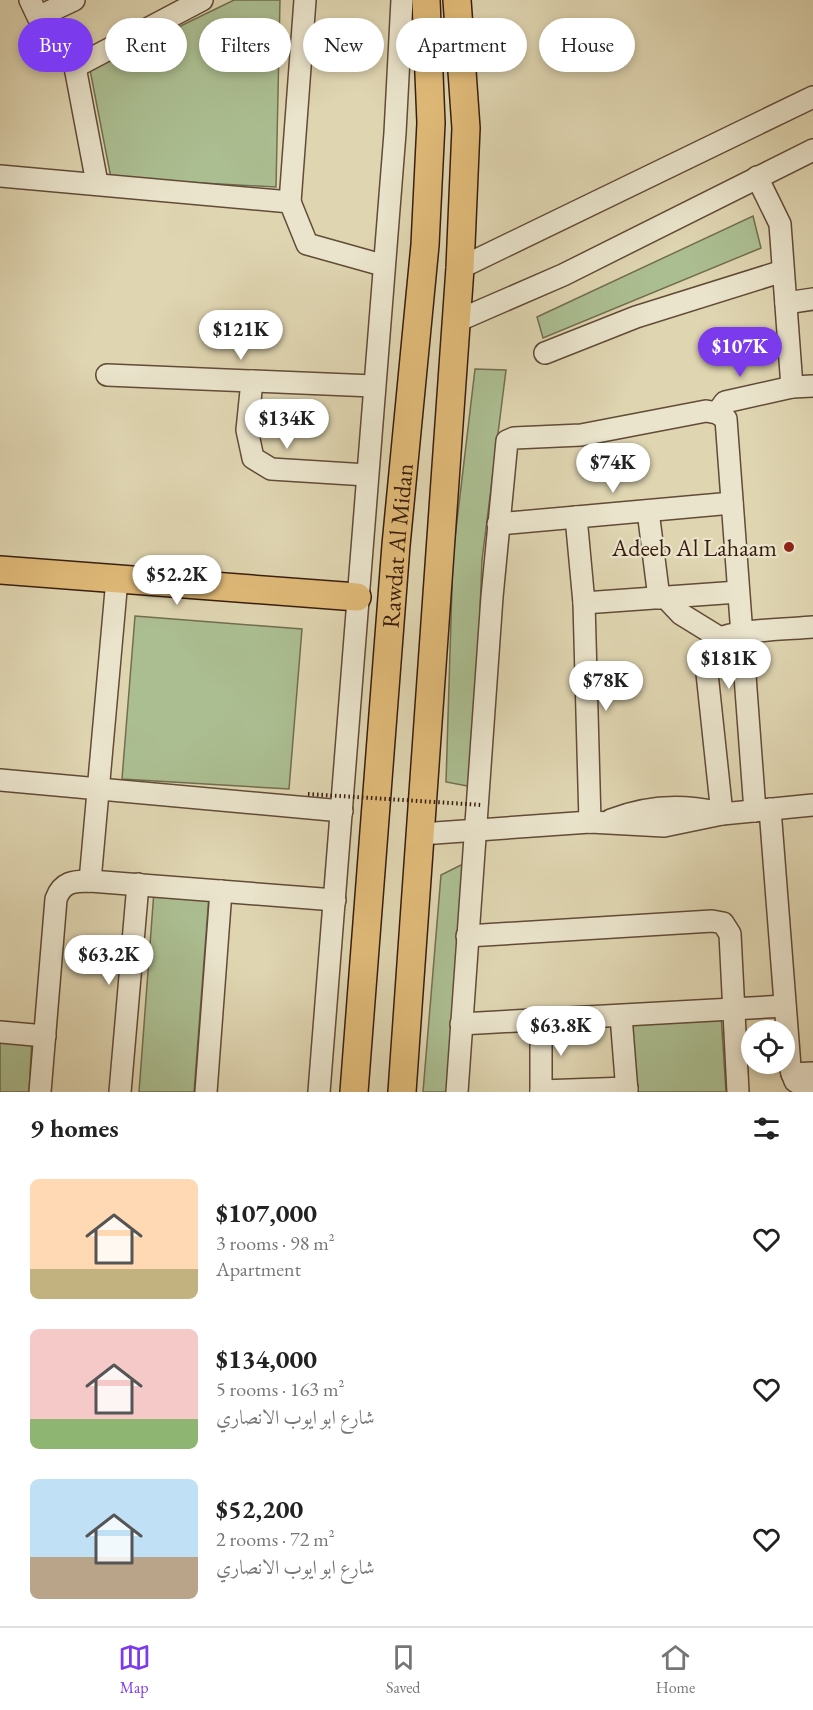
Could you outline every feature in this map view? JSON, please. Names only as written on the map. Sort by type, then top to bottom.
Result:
[{"type":"main road","name":"Rawdat Al Midan","points":[[354,1092],[394,557],[425,245],[431,123],[426,0]]},
{"type":"main road","name":"Rawdat Al Midan","points":[[402,1092],[460,268],[466,129],[457,0]]},
{"type":"main road","points":[[0,570],[357,597]]},
{"type":"street","points":[[30,0],[38,17],[74,0]]},
{"type":"street","points":[[97,183],[75,67],[202,0]]},
{"type":"street","points":[[305,0],[290,202],[307,244],[382,265]]},
{"type":"street","points":[[320,1092],[382,265],[395,133],[402,0]]},
{"type":"street","points":[[460,268],[813,96]]},
{"type":"street","points":[[457,321],[563,275],[813,150]]},
{"type":"street","points":[[0,176],[290,202]]},
{"type":"street","points":[[756,177],[780,224],[792,387]]},
{"type":"street","points":[[545,353],[636,317],[783,271]]},
{"type":"street","points":[[786,303],[813,299]]},
{"type":"street","points":[[107,375],[373,386]]},
{"type":"street","points":[[252,381],[247,430],[253,458],[271,469],[367,475]]},
{"type":"street","points":[[717,413],[724,402],[792,387],[813,386]]},
{"type":"street","points":[[457,1092],[498,524],[507,441],[514,438],[580,435],[706,411],[717,413],[726,419],[741,634],[786,1020]]},
{"type":"street","points":[[498,524],[732,503]]},
{"type":"street","points":[[648,511],[662,597],[681,614],[720,638]]},
{"type":"street","points":[[576,517],[584,603],[597,823]]},
{"type":"street","points":[[90,881],[117,579]]},
{"type":"street","points":[[584,603],[738,592]]},
{"type":"street","points":[[722,814],[706,664],[712,645],[720,638],[741,634],[813,627]]},
{"type":"street","points":[[0,780],[342,811]]},
{"type":"street","points":[[421,834],[597,823],[664,826],[722,814],[813,805]]},
{"type":"street","points":[[40,1092],[56,899],[59,892],[69,882],[138,884],[335,900]]},
{"type":"street","points":[[120,1092],[138,884]]},
{"type":"street","points":[[206,1092],[221,891]]},
{"type":"street","points":[[467,936],[712,921],[723,923],[730,934],[738,1092]]},
{"type":"street","points":[[461,1024],[785,1006]]},
{"type":"street","points":[[541,1021],[541,1092],[627,1090],[621,1016]]},
{"type":"street","points":[[0,1032],[45,1036]]},
{"type":"street","points":[[795,1074],[813,1073]]},
{"type":"street","points":[[792,1074],[801,1086],[813,1092]]},
{"type":"path","points":[[308,794],[482,805]]},
{"type":"green space","points":[[234,0],[280,0],[280,18],[199,18],[199,72],[278,72],[276,187],[111,178],[90,72],[105,63],[105,72],[187,72],[187,23]]},
{"type":"green space","points":[[753,216],[761,248],[543,338],[537,317]]},
{"type":"green space","points":[[475,369],[506,370],[482,560],[473,787],[446,782],[453,555]]},
{"type":"green space","points":[[135,616],[302,629],[289,789],[122,779]]},
{"type":"green space","points":[[471,860],[458,1092],[423,1092],[441,875]]},
{"type":"green space","points":[[154,891],[209,895],[194,1092],[139,1092]]},
{"type":"green space","points":[[721,1014],[726,1092],[634,1092],[630,1019]]},
{"type":"green space","points":[[0,1037],[32,1039],[29,1092],[0,1092]]},
{"type":"place","name":"Adeeb Al Lahaam","points":[[789,547]]}]
